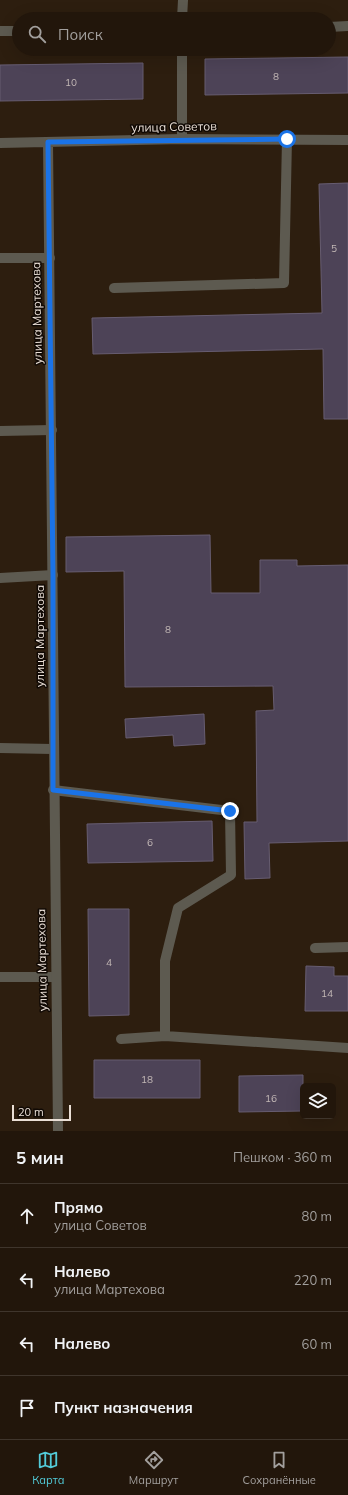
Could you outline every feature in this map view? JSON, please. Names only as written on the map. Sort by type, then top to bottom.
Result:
[{"type":"street","points":[[182,12],[183,0]]},
{"type":"street","points":[[336,26],[348,26]]},
{"type":"street","points":[[0,31],[12,31]]},
{"type":"street","points":[[182,56],[182,139]]},
{"type":"street","name":"улица Советов","points":[[0,143],[182,139],[348,140]]},
{"type":"street","points":[[114,288],[284,283],[287,139]]},
{"type":"street","name":"улица Мартехова","points":[[48,142],[53,575],[52,749],[58,1131]]},
{"type":"street","points":[[0,258],[50,258]]},
{"type":"street","points":[[0,431],[52,430]]},
{"type":"street","points":[[0,578],[53,575]]},
{"type":"street","points":[[0,748],[52,749]]},
{"type":"street","points":[[53,790],[230,811],[231,874],[178,908],[165,961],[165,1036]]},
{"type":"street","points":[[315,948],[348,947]]},
{"type":"street","points":[[0,978],[56,977]]},
{"type":"street","points":[[121,1038],[165,1036],[348,1048]]},
{"type":"building","points":[[348,57],[348,93],[205,95],[205,59]]},
{"type":"building","points":[[143,63],[143,99],[0,101],[0,65]]},
{"type":"building","points":[[348,183],[348,419],[324,419],[323,349],[93,354],[92,318],[322,313],[319,184]]},
{"type":"building","points":[[210,535],[211,593],[260,593],[260,560],[297,560],[297,566],[348,565],[348,841],[269,843],[270,878],[245,879],[244,822],[257,822],[256,711],[274,710],[273,686],[125,687],[124,571],[66,572],[66,537]]},
{"type":"building","points":[[204,714],[205,744],[174,746],[173,735],[126,738],[125,719]]},
{"type":"building","points":[[212,821],[213,861],[88,863],[87,824]]},
{"type":"building","points":[[88,909],[129,909],[129,1015],[89,1016]]},
{"type":"building","points":[[306,966],[334,967],[334,976],[348,976],[348,1011],[305,1011]]},
{"type":"building","points":[[94,1060],[200,1060],[200,1098],[94,1098]]},
{"type":"building","points":[[303,1075],[303,1083],[300,1083],[300,1111],[239,1112],[239,1076]]},
{"type":"route","points":[[230,811],[53,790],[53,575],[48,142],[182,139],[287,139]]}]
